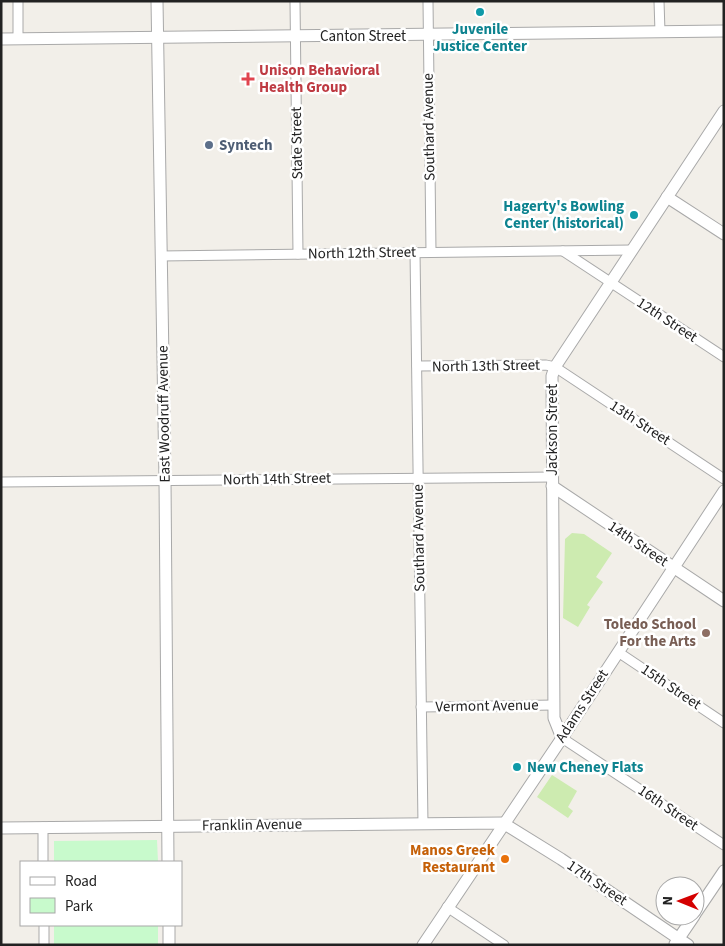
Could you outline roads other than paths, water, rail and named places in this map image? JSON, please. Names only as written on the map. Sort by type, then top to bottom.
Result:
[{"type":"street","points":[[18,1],[18,39]]},
{"type":"street","name":"East Woodruff Avenue","points":[[157,1],[165,480],[168,861]]},
{"type":"street","name":"State Street","points":[[295,1],[298,254]]},
{"type":"street","name":"Southard Avenue","points":[[428,1],[431,252]]},
{"type":"street","points":[[659,1],[660,32]]},
{"type":"street","name":"Canton Street","points":[[1,39],[158,39],[724,32]]},
{"type":"street","name":"Jackson Street","points":[[562,738],[554,718],[551,384],[556,367],[724,112]]},
{"type":"street","points":[[667,197],[724,234]]},
{"type":"street","name":"North 12th Street","points":[[161,256],[632,250]]},
{"type":"street","points":[[563,251],[610,283]]},
{"type":"street","name":"Southard Avenue","points":[[415,252],[422,824]]},
{"type":"street","name":"12th Street","points":[[610,283],[724,357]]},
{"type":"street","name":"North 13th Street","points":[[417,366],[546,365],[556,367]]},
{"type":"street","name":"13th Street","points":[[556,367],[724,479]]},
{"type":"street","name":"North 14th Street","points":[[1,482],[418,477],[552,481]]},
{"type":"street","name":"14th Street","points":[[552,481],[673,568],[724,601]]},
{"type":"street","name":"Adams Street","points":[[423,945],[724,491]]},
{"type":"street","name":"15th Street","points":[[618,652],[724,723]]},
{"type":"street","name":"Vermont Avenue","points":[[421,707],[554,705]]},
{"type":"street","name":"16th Street","points":[[562,738],[724,845]]},
{"type":"street","name":"Franklin Avenue","points":[[1,828],[503,824]]},
{"type":"street","name":"17th Street","points":[[503,824],[568,864],[680,943]]},
{"type":"street","points":[[43,827],[43,861]]},
{"type":"street","points":[[705,899],[724,871]]},
{"type":"street","points":[[447,907],[504,945]]},
{"type":"street","points":[[44,926],[44,945]]},
{"type":"street","points":[[169,926],[169,945]]},
{"type":"street","points":[[680,943],[688,926]]},
{"type":"place","name":"Juvenile Justice Center","points":[[480,12]]},
{"type":"place","name":"Unison Behavioral Health Group","points":[[248,79]]},
{"type":"place","name":"Syntech","points":[[209,145]]},
{"type":"place","name":"Hagerty's Bowling Center (historical)","points":[[634,215]]},
{"type":"place","name":"Toledo School For the Arts","points":[[706,633]]},
{"type":"place","name":"New Cheney Flats","points":[[517,767]]},
{"type":"place","name":"Manos Greek Restaurant","points":[[505,859]]}]
